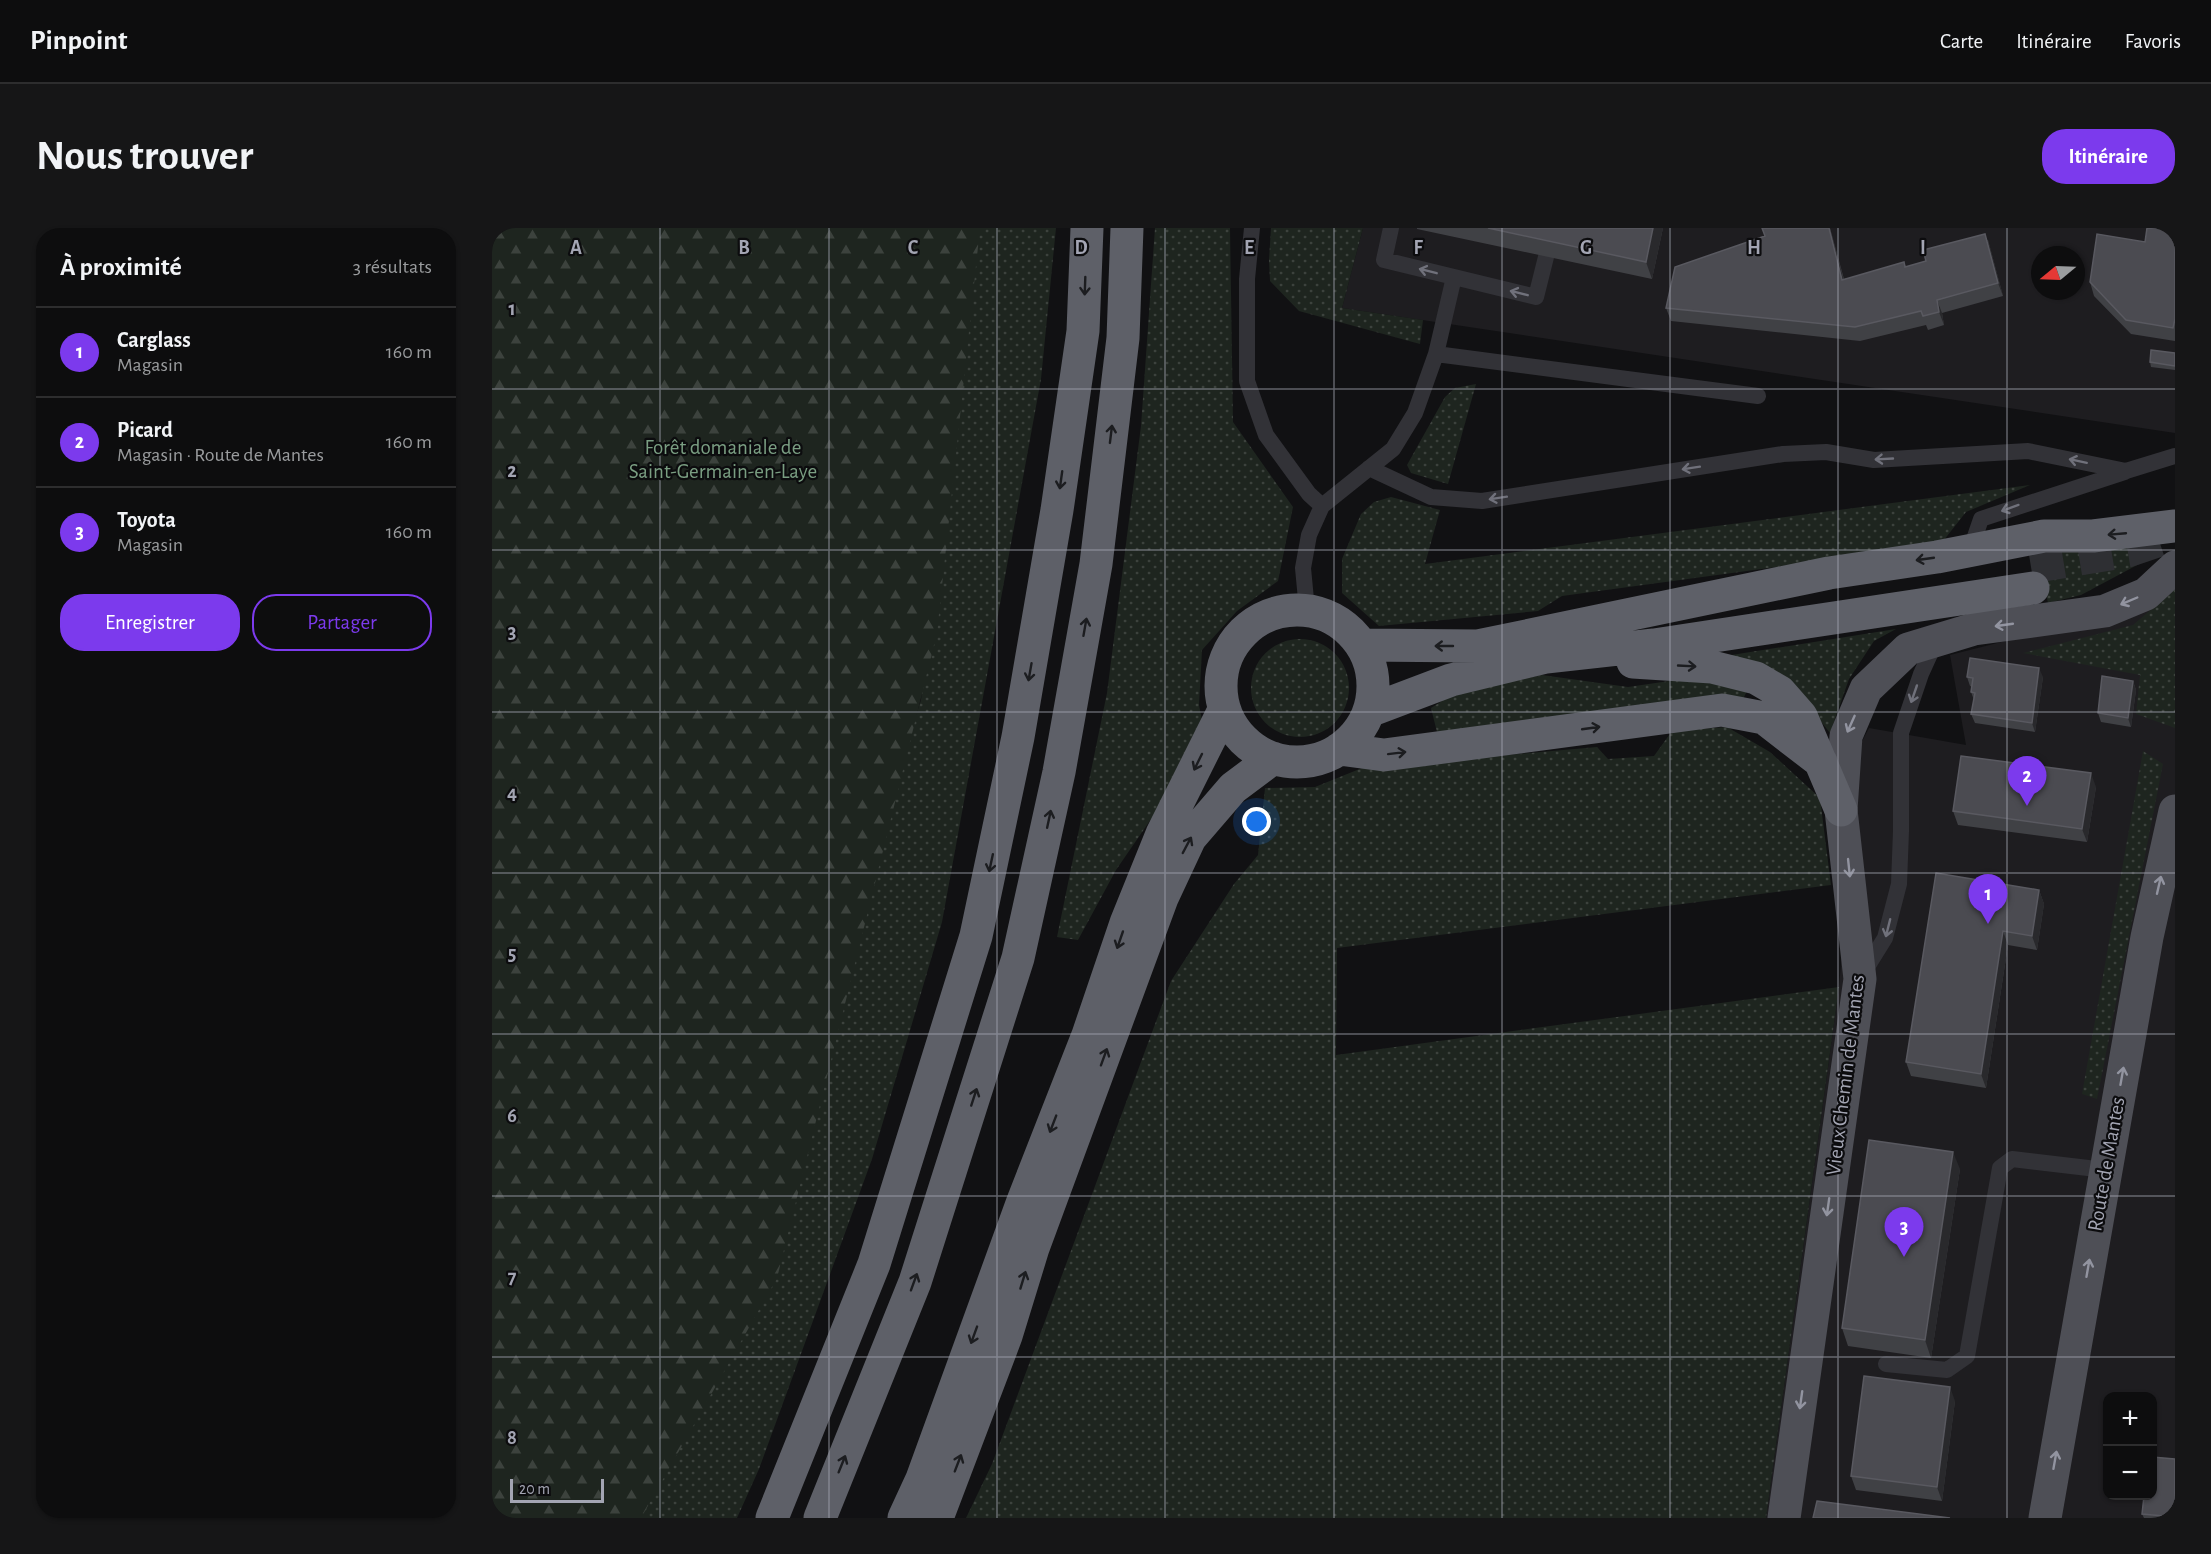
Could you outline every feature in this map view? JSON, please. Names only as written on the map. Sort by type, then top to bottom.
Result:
[{"type":"highway","points":[[772,1518],[874,1263],[976,936],[1018,737],[1057,510],[1083,332],[1088,228]]},
{"type":"highway","points":[[820,1518],[915,1282],[1018,958],[1059,772],[1096,564],[1123,338],[1126,228]]},
{"type":"highway","points":[[1478,646],[1829,573],[1970,551],[2044,536],[2093,536],[2175,526]]},
{"type":"highway","points":[[1361,645],[1478,646],[1554,639],[1843,599],[2032,577],[1654,645],[1546,657],[1451,680],[1369,711]]},
{"type":"highway","points":[[1288,610],[1307,610],[1337,621],[1361,645],[1369,662],[1372,680],[1369,711],[1357,732],[1339,749],[1324,757],[1309,761],[1296,762],[1274,758],[1250,746],[1233,727],[1224,710],[1221,690],[1222,671],[1228,653],[1239,636],[1254,622],[1271,614],[1288,610]]},
{"type":"highway","points":[[1566,656],[1713,667],[1756,678],[1780,692],[1801,716],[1841,810]]},
{"type":"highway","points":[[904,1518],[922,1479],[1023,1201],[1088,1035],[1126,923],[1162,834],[1224,710]]},
{"type":"highway","points":[[1339,749],[1384,755],[1722,711],[1764,718],[1821,762]]},
{"type":"highway","points":[[937,1518],[1006,1336],[1033,1248],[1162,898],[1190,838],[1233,788],[1274,758]]},
{"type":"main road","name":"Vieux Chemin de Mantes","points":[[1784,1518],[1860,979],[1841,810],[1846,736],[1866,689],[1908,649],[1974,629],[2105,611],[2146,594],[2175,567]]},
{"type":"main road","name":"Route de Mantes","points":[[2045,1518],[2147,937],[2175,811]]},
{"type":"lane","points":[[1252,228],[1247,279],[1247,381],[1266,435],[1309,494],[1322,506]]},
{"type":"lane","points":[[1391,228],[1384,260],[1536,297],[1546,257]]},
{"type":"lane","points":[[1307,610],[1303,568],[1309,535],[1322,506],[1394,449],[1415,413],[1436,354],[1454,277]]},
{"type":"lane","points":[[1436,354],[1758,396]]},
{"type":"lane","points":[[1369,468],[1431,497],[1482,501],[1783,454],[1826,452],[1874,460],[2028,451],[2126,471]]},
{"type":"lane","points":[[1970,551],[1981,519],[2175,456]]},
{"type":"lane","points":[[1860,979],[1885,938],[1899,884],[1901,733],[1921,674],[1936,640]]},
{"type":"lane","points":[[1886,1364],[1947,1370],[1967,1356],[2000,1168],[2012,1159],[2105,1170]]},
{"type":"shaded area","points":[[1363,228],[2175,228],[2175,433],[1342,308]]},
{"type":"shaded area","points":[[2175,558],[2175,1518],[1766,1518],[1839,987],[1860,745],[1869,728],[1966,745],[1950,655],[2163,601]]},
{"type":"green space","name":"Forêt domaniale de Saint-Germain-en-Laye","points":[[492,228],[980,228],[937,633],[777,1278],[641,1518],[492,1518]]},
{"type":"green space","points":[[977,228],[1056,228],[1041,379],[942,922],[872,1159],[759,1469],[737,1518],[621,1518],[876,840],[921,700]]},
{"type":"green space","points":[[1155,228],[1230,228],[1233,422],[1293,507],[1278,581],[1237,611],[1202,650],[1199,705],[1203,725],[1182,774],[1116,870],[1078,940],[1057,937],[1107,693],[1141,426]]},
{"type":"green space","points":[[1271,228],[1363,228],[1342,308],[1423,320],[1420,344],[1299,311],[1270,281]]},
{"type":"green space","points":[[1476,384],[1448,484],[1411,473],[1407,465],[1445,397],[1455,388]]},
{"type":"green space","points":[[2030,485],[1966,512],[1940,545],[1562,596],[1538,611],[1379,626],[1342,593],[1342,559],[1361,514],[1374,502],[1391,497],[1440,510],[1425,564]]},
{"type":"green space","points":[[2145,545],[2141,563],[2081,595],[2048,603],[2037,553]]},
{"type":"green space","points":[[2175,589],[2175,728],[2136,714],[2140,675],[2023,653],[2133,625]]},
{"type":"green space","points":[[1896,629],[1874,641],[1849,679],[1830,733],[1799,694],[1719,657]]},
{"type":"green space","points":[[1290,639],[1310,639],[1335,653],[1346,669],[1349,688],[1346,707],[1335,723],[1310,737],[1290,737],[1273,729],[1259,715],[1251,698],[1251,678],[1259,661],[1273,647]]},
{"type":"green space","points":[[1542,675],[1628,687],[1683,679],[1727,683],[1747,691],[1741,703],[1438,736],[1431,708],[1453,694]]},
{"type":"green space","points":[[1727,727],[1770,752],[1820,798],[1831,885],[1337,948],[1336,1055],[1839,987],[1766,1518],[966,1518],[992,1464],[1171,981],[1234,884],[1258,855],[1265,788],[1315,787],[1362,768],[1597,747],[1608,759],[1654,756],[1672,731]]},
{"type":"green space","points":[[2143,751],[2163,764],[2097,1099],[2082,1094]]},
{"type":"building","points":[[1488,228],[1653,228],[1646,262]]},
{"type":"building","points":[[1762,228],[1829,228],[1842,280],[1904,262],[1905,267],[1926,261],[1923,250],[1985,234],[1998,283],[1937,300],[1939,312],[1923,316],[1921,311],[1855,327],[1666,308],[1675,267],[1765,236]]},
{"type":"building","points":[[2147,228],[2175,228],[2175,319],[2173,328],[2126,320],[2090,282],[2097,234],[2145,242]]},
{"type":"building","points":[[2151,350],[2175,353],[2175,366],[2150,362]]},
{"type":"building","points":[[1970,658],[2039,668],[2032,723],[1971,714],[1975,693],[1971,692],[1973,678],[1967,677]]},
{"type":"building","points":[[2102,676],[2133,681],[2128,718],[2098,713]]},
{"type":"building","points":[[1961,756],[2091,773],[2082,829],[1953,811]]},
{"type":"building","points":[[1936,873],[2039,890],[2032,936],[2003,931],[1981,1074],[1906,1062]]},
{"type":"building","points":[[1869,1140],[1953,1152],[1925,1340],[1842,1328]]},
{"type":"building","points":[[1864,1376],[1950,1387],[1937,1487],[1851,1476]]},
{"type":"building","points":[[2157,1457],[2175,1459],[2175,1517],[2142,1514],[2144,1500],[2157,1500]]},
{"type":"building","points":[[1817,1501],[1950,1518],[1813,1518]]},
{"type":"tunnel","points":[[2031,567],[2128,551],[2175,535]]},
{"type":"place","name":"Picard","points":[[2027,806]]},
{"type":"place","name":"Carglass","points":[[1988,924]]},
{"type":"place","name":"Toyota","points":[[1904,1257]]}]
